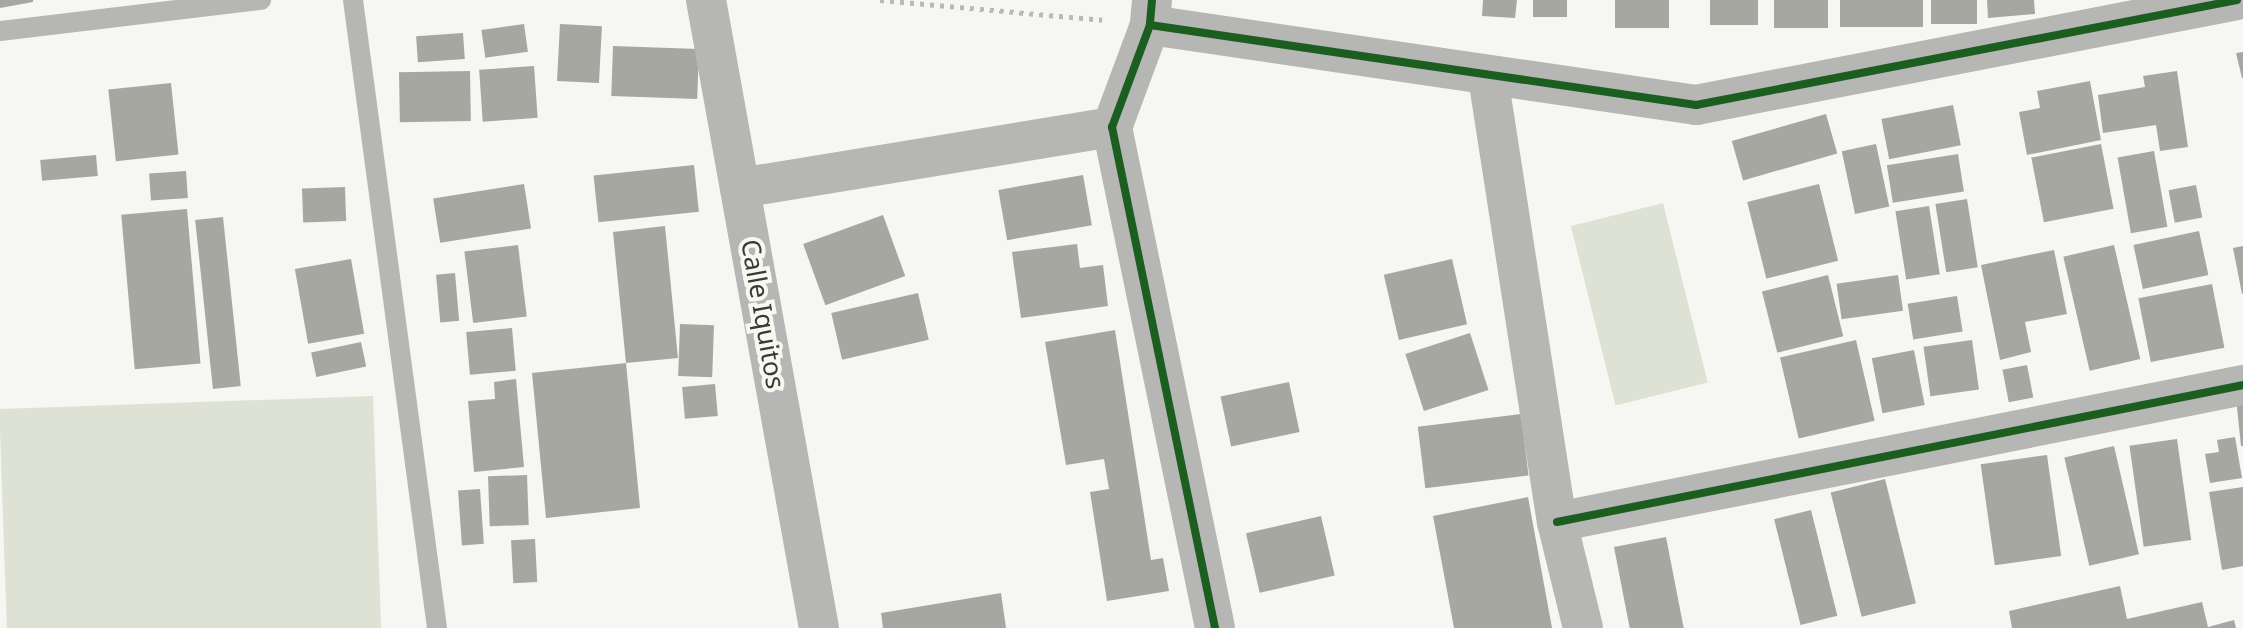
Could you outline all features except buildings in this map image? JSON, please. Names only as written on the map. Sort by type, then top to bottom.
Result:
[{"type":"street","name":"Calle Iquitos","points":[[706,0],[819,628]]},
{"type":"street","points":[[1215,628],[1112,127],[1151,12],[1488,77],[1696,105],[2237,0]]},
{"type":"street","points":[[1488,77],[1557,522],[1583,628]]},
{"type":"street","points":[[740,188],[1112,127]]},
{"type":"street","points":[[1557,522],[2243,385]]},
{"type":"lane","points":[[0,31],[261,0]]},
{"type":"lane","points":[[353,0],[437,628]]},
{"type":"path","points":[[880,0],[1151,12]]},
{"type":"shaded area","points":[[1663,203],[1708,383],[1616,405],[1571,226]]},
{"type":"shaded area","points":[[373,396],[381,628],[7,628],[0,409]]},
{"type":"cycle path","points":[[1152,0],[1150,25],[1112,127],[1215,628]]},
{"type":"cycle path","points":[[1150,25],[1696,105],[2237,0]]},
{"type":"cycle path","points":[[1557,522],[2243,385]]}]
